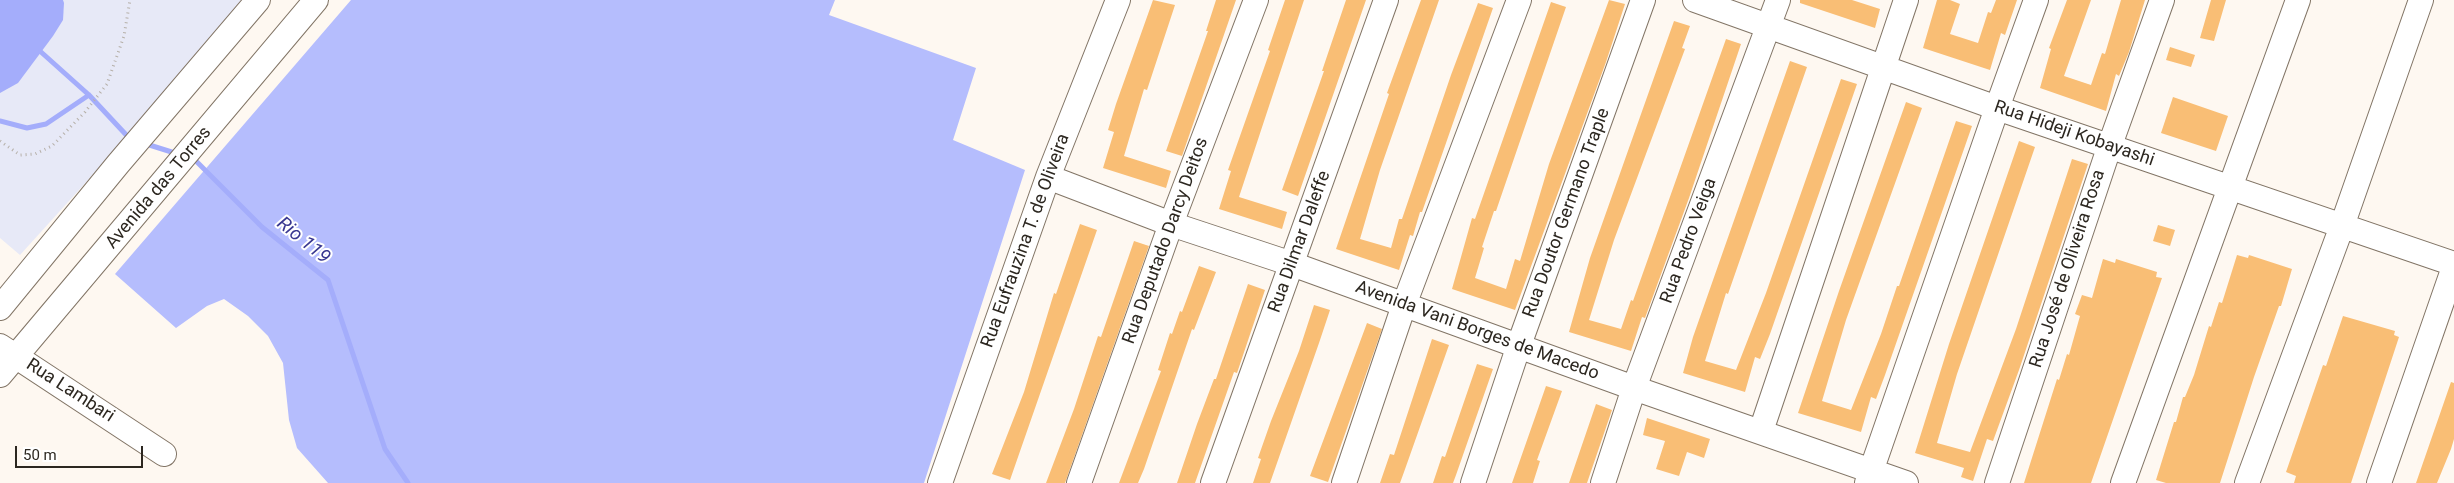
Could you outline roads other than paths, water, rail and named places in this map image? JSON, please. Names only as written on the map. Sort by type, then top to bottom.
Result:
[{"type":"street","points":[[0,308],[118,164],[258,0]]},
{"type":"street","name":"Avenida das Torres","points":[[0,375],[8,351],[142,209],[316,0]]},
{"type":"street","name":"Rua Eufrauzina T. de Oliveira","points":[[940,483],[1048,177],[1117,0]]},
{"type":"street","name":"Rua Deputado Darcy Deitos","points":[[1078,483],[1171,224],[1256,0]]},
{"type":"street","name":"Rua Dilmar Daleffe","points":[[1213,483],[1386,0]]},
{"type":"street","points":[[1344,483],[1404,305],[1519,0]]},
{"type":"street","name":"Rua Doutor Germano Traple","points":[[1473,483],[1519,345],[1644,0]]},
{"type":"street","name":"Rua Hideji Kobayashi","points":[[1695,0],[1997,108],[2110,145],[2454,266]]},
{"type":"street","name":"Rua Pedro Veiga","points":[[1603,483],[1634,388],[1778,0]]},
{"type":"street","points":[[1761,431],[1906,0]]},
{"type":"street","points":[[1869,477],[2036,0]]},
{"type":"street","name":"Rua José de Oliveira Rosa","points":[[1997,483],[2110,145],[2162,0]]},
{"type":"street","points":[[2123,483],[2232,188],[2298,0]]},
{"type":"street","points":[[2247,483],[2342,226],[2421,0]]},
{"type":"street","name":"Avenida Vani Borges de Macedo","points":[[1048,177],[1171,224],[1292,264],[1634,388],[1761,431],[1869,477],[1906,483]]},
{"type":"street","points":[[2379,483],[2454,266]]},
{"type":"street","name":"Rua Lambari","points":[[8,351],[164,454]]},
{"type":"waterway","name":"Rio 119","points":[[41,52],[89,95],[130,139]]},
{"type":"waterway","name":"Rio 119","points":[[0,121],[27,128],[46,124],[89,95]]},
{"type":"waterway","name":"Rio 119","points":[[143,143],[178,154]]},
{"type":"waterway","name":"Rio 119","points":[[191,158],[262,227],[328,280],[385,449],[408,483]]}]
